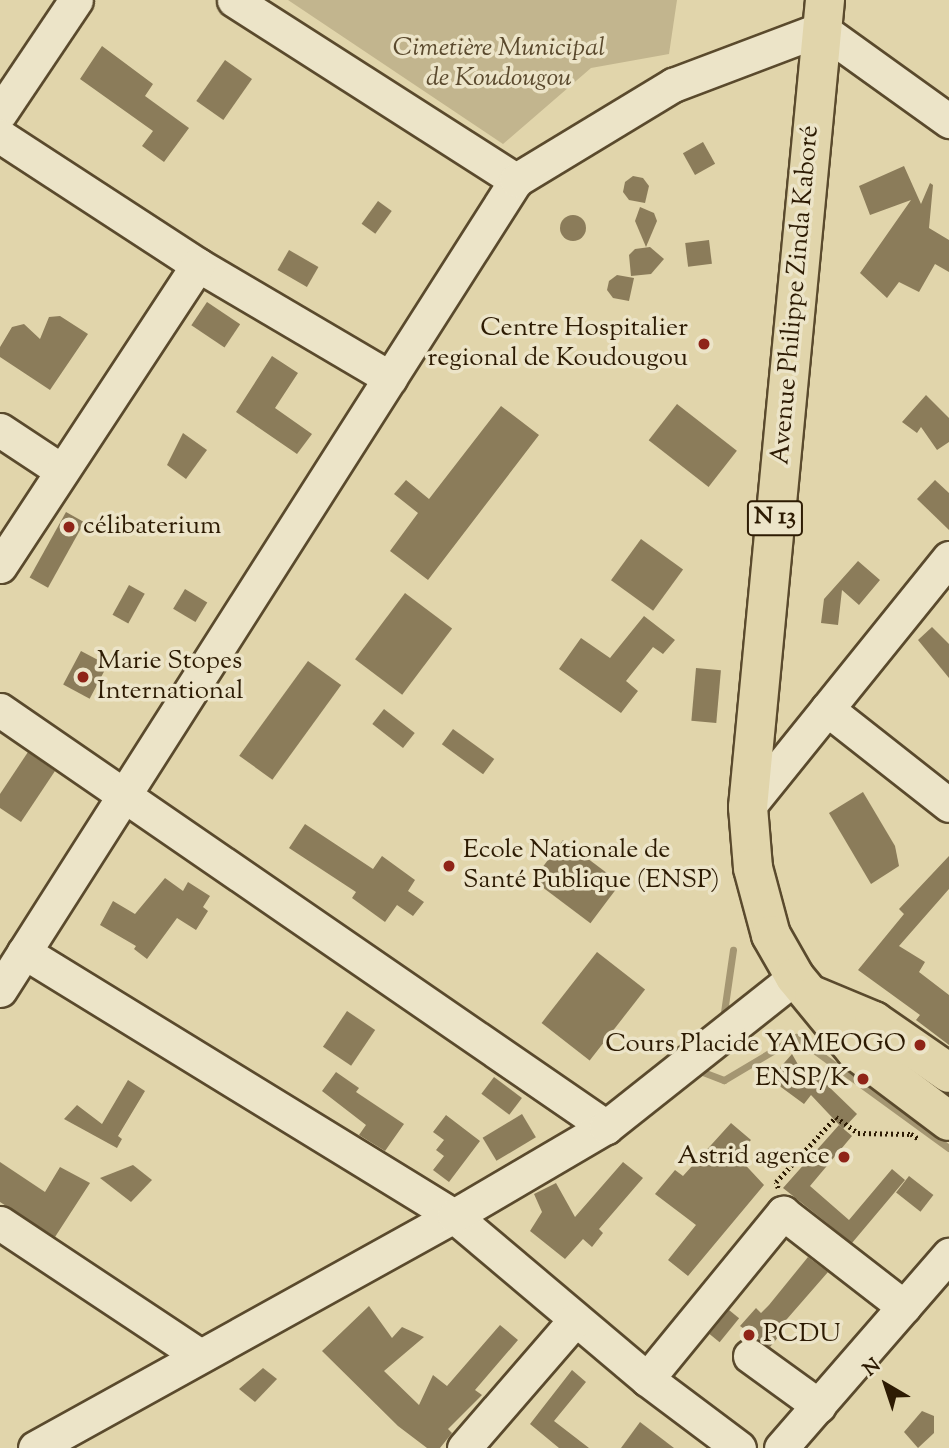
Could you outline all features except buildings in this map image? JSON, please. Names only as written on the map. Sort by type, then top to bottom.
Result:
[{"type":"main road","name":"Avenue Philippe Zinda Kaboré","points":[[823,15],[748,807],[759,901],[771,935],[802,985],[856,1051],[940,1133]]},
{"type":"main road","points":[[802,985],[874,1021],[949,1073]]},
{"type":"street","points":[[0,113],[76,0]]},
{"type":"street","points":[[234,0],[516,180]]},
{"type":"street","points":[[0,990],[516,180],[673,85],[823,15],[949,121]]},
{"type":"street","points":[[0,136],[198,265],[390,378]]},
{"type":"street","points":[[0,566],[198,265]]},
{"type":"street","points":[[0,430],[62,471]]},
{"type":"street","points":[[748,807],[949,558]]},
{"type":"street","points":[[827,709],[949,805]]},
{"type":"street","points":[[0,710],[606,1127]]},
{"type":"street","points":[[24,952],[454,1216],[647,1379],[738,1448]]},
{"type":"street","points":[[35,1448],[86,1436],[200,1356],[454,1216],[606,1127],[802,985]]},
{"type":"street","points":[[647,1379],[783,1213],[904,1307]]},
{"type":"street","points":[[0,1223],[200,1356]]},
{"type":"street","points":[[781,1448],[949,1255]]},
{"type":"street","points":[[464,1448],[575,1320]]},
{"type":"street","points":[[750,1356],[818,1406]]},
{"type":"path","points":[[783,1213],[776,1182],[836,1117],[858,1133],[940,1133]]},
{"type":"green space","name":"Cimetière Municipal de Koudougou","points":[[288,0],[677,0],[669,54],[591,68],[503,144]]},
{"type":"waterway","points":[[723,1019],[733,950]]},
{"type":"waterway","points":[[695,1069],[724,1080],[796,1037],[949,1148]]},
{"type":"place","name":"Centre Hospitalier regional de Koudougou","points":[[704,344]]},
{"type":"place","name":"célibaterium","points":[[69,527]]},
{"type":"place","name":"Marie Stopes International","points":[[83,677]]},
{"type":"place","name":"Ecole Nationale de Santé Publique (ENSP)","points":[[449,866]]},
{"type":"place","name":"Cours Placide YAMEOGO","points":[[920,1045]]},
{"type":"place","name":"ENSP/K","points":[[863,1079]]},
{"type":"place","name":"Astrid agence","points":[[844,1157]]},
{"type":"place","name":"PCDU","points":[[749,1335]]}]
